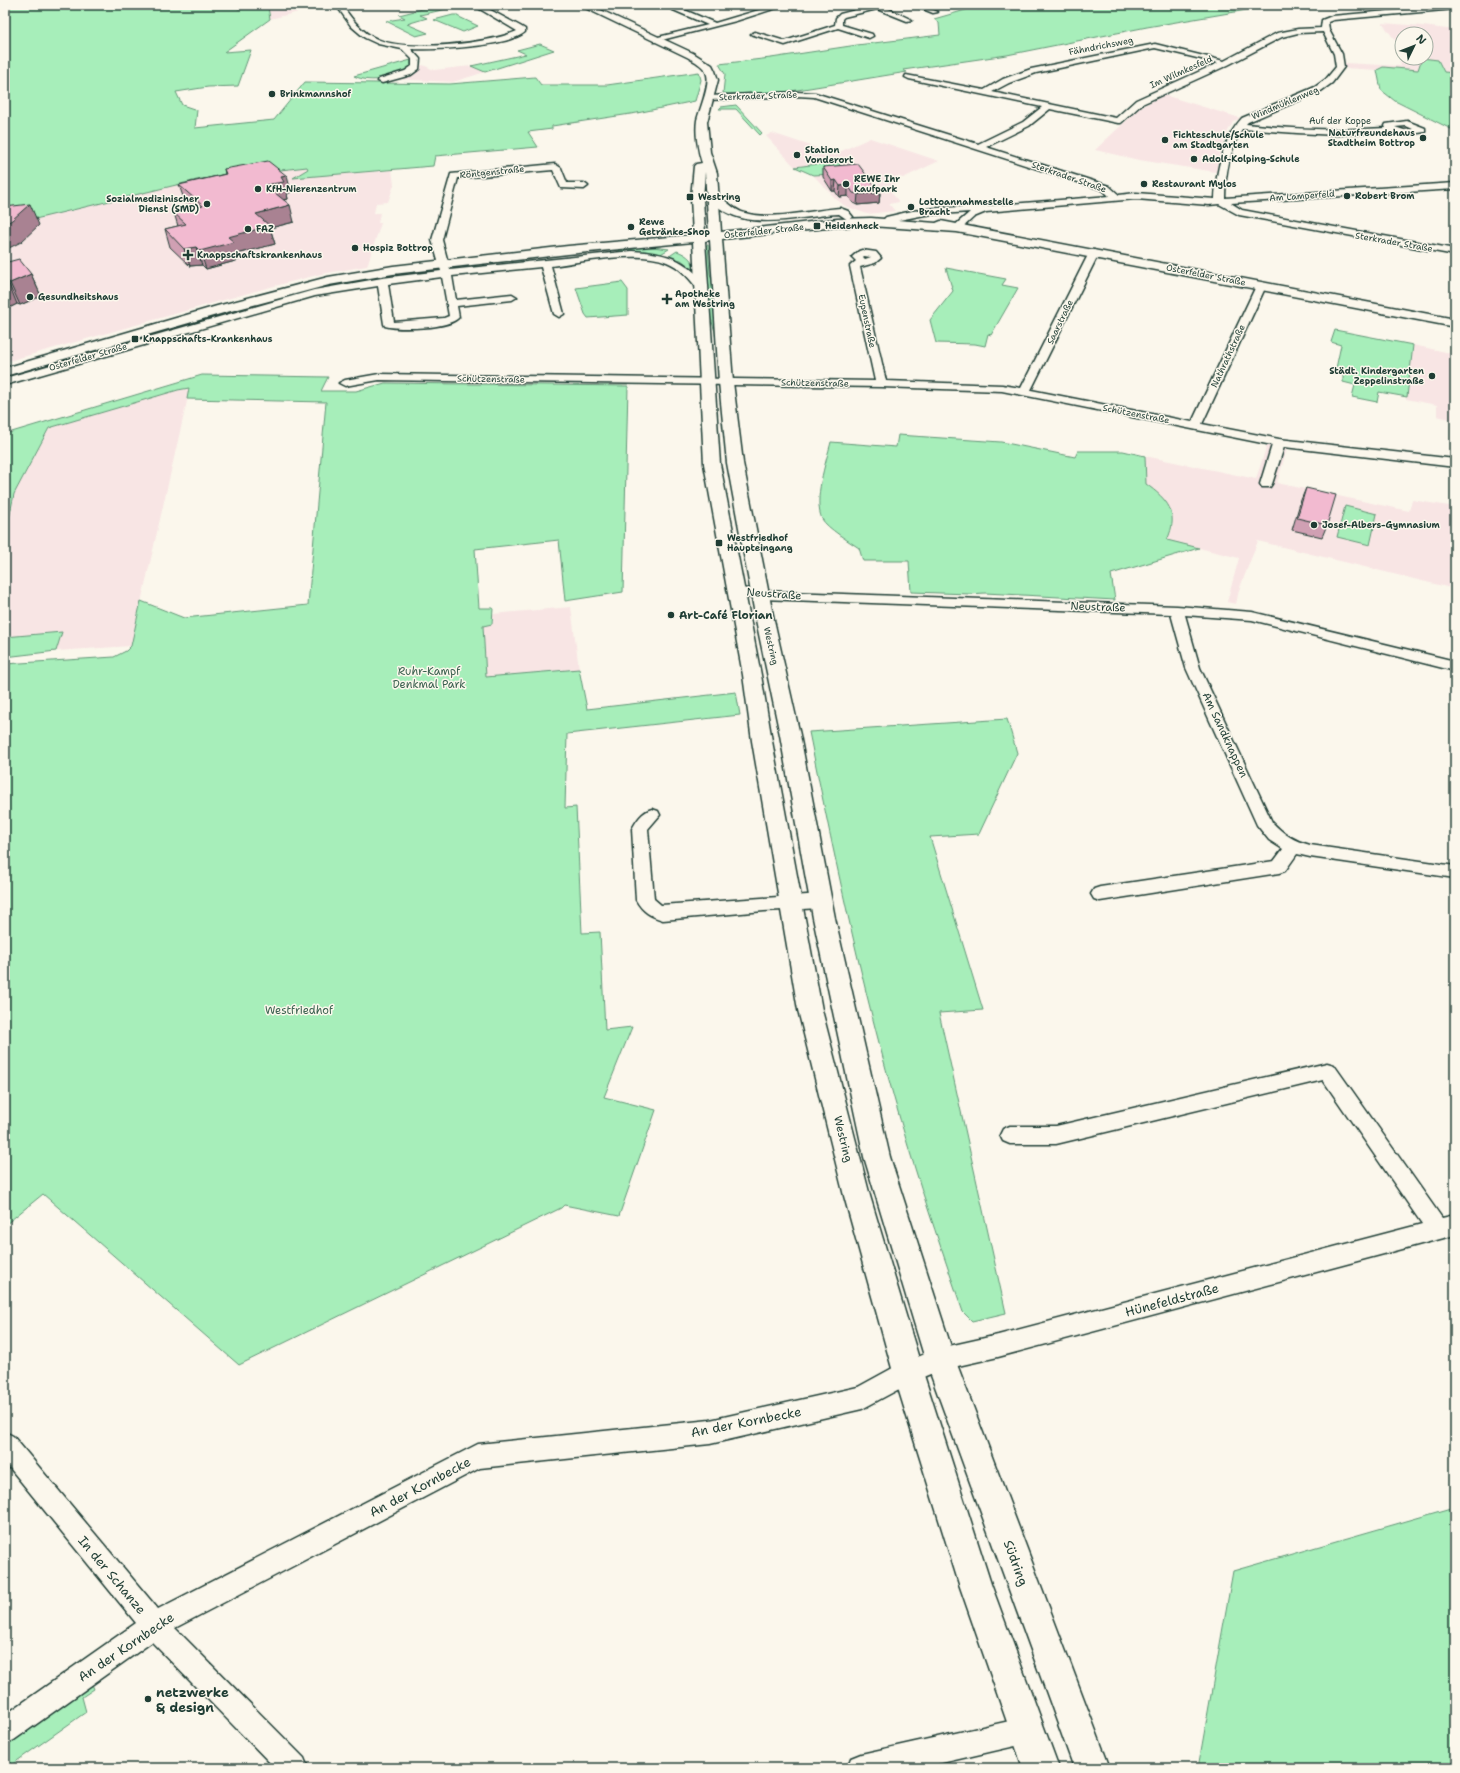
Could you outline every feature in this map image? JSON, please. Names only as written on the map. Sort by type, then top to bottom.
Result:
[{"type":"main road","points":[[583,5],[658,40]]},
{"type":"main road","name":"Westring","points":[[658,40],[690,54],[704,63],[711,70],[713,80],[702,122],[704,152],[711,174],[726,382],[735,463],[790,735],[821,901],[878,1157],[940,1359]]},
{"type":"main road","name":"Westring","points":[[704,152],[698,178],[699,234],[712,464],[752,674],[762,741],[812,1018],[857,1196],[908,1372]]},
{"type":"main road","points":[[714,212],[732,221],[763,225]]},
{"type":"main road","name":"Osterfelder Straße","points":[[715,233],[763,225],[848,217],[889,218],[920,221],[1455,323]]},
{"type":"main road","name":"Osterfelder Straße","points":[[5,372],[168,330],[376,272],[445,269],[568,250],[628,238],[715,233],[837,223],[871,222],[957,228]]},
{"type":"main road","name":"Osterfelder Straße","points":[[568,250],[620,246],[699,234]]},
{"type":"main road","points":[[642,243],[662,245],[685,252],[701,265]]},
{"type":"main road","name":"Südring","points":[[940,1359],[1092,1768]]},
{"type":"main road","points":[[908,1372],[975,1584],[1041,1768]]},
{"type":"street","points":[[339,5],[356,28],[364,35],[378,42],[404,47],[454,46],[514,36],[521,32],[521,29],[518,27],[476,5]]},
{"type":"street","points":[[669,5],[715,25]]},
{"type":"street","points":[[658,40],[782,5]]},
{"type":"street","points":[[838,26],[839,18],[842,15],[875,6],[886,5]]},
{"type":"street","points":[[916,5],[935,12]]},
{"type":"street","points":[[875,6],[909,20]]},
{"type":"street","points":[[1325,30],[1324,21],[1332,18],[1428,8],[1455,7]]},
{"type":"street","points":[[785,43],[838,26],[869,36]]},
{"type":"street","name":"Im Wilmkesfeld","points":[[909,77],[1118,121],[1139,102],[1225,63],[1285,33],[1325,30]]},
{"type":"street","name":"Windmühlenweg","points":[[1220,201],[1225,162],[1239,126],[1245,120],[1318,89],[1334,76],[1340,67],[1338,54],[1325,30]]},
{"type":"street","points":[[755,34],[797,47]]},
{"type":"street","name":"Fähndrichsweg","points":[[985,93],[1006,81],[1034,71],[1155,46],[1225,63]]},
{"type":"street","points":[[382,81],[408,73],[416,66],[416,60],[404,47]]},
{"type":"street","name":"Sterkrader Straße","points":[[709,96],[815,95],[1106,188],[1116,197],[1149,196],[1199,201],[1220,201],[1239,212],[1335,231],[1455,252]]},
{"type":"street","points":[[979,147],[1026,124],[1048,107]]},
{"type":"street","name":"Auf der Koppe","points":[[1239,126],[1274,130],[1324,132],[1394,130]]},
{"type":"street","name":"Röntgenstraße","points":[[445,269],[437,240],[454,176],[555,167],[557,168],[564,186],[584,186]]},
{"type":"street","name":"Am Lamperfeld","points":[[1220,201],[1455,186]]},
{"type":"street","name":"Osterfelder Straße","points":[[713,197],[736,214],[747,217],[771,217],[840,211],[845,213],[848,217]]},
{"type":"street","points":[[889,218],[901,215],[1116,197]]},
{"type":"street","points":[[957,228],[970,215],[987,209]]},
{"type":"street","name":"Osterfelder Straße","points":[[607,256],[620,246]]},
{"type":"street","name":"Saarstraße","points":[[1025,391],[1094,253]]},
{"type":"street","name":"Osterfelder Straße","points":[[306,291],[382,281],[445,269],[545,263],[632,254],[670,259],[677,262],[688,270],[701,286]]},
{"type":"street","name":"Eupenstraße","points":[[862,261],[855,266],[881,384]]},
{"type":"street","points":[[545,263],[559,314]]},
{"type":"street","points":[[382,281],[389,324],[396,326],[447,321],[454,317],[445,269]]},
{"type":"street","name":"Nathrathstraße","points":[[1196,425],[1260,286]]},
{"type":"street","points":[[452,303],[512,297]]},
{"type":"street","name":"Osterfelder Straße","points":[[5,382],[168,330]]},
{"type":"street","name":"Schützenstraße","points":[[345,383],[379,377],[881,384],[1002,388],[1025,391],[1279,443],[1455,463]]},
{"type":"street","points":[[1266,484],[1279,443]]},
{"type":"street","name":"Neustraße","points":[[735,591],[761,595],[1177,610],[1252,616],[1455,666]]},
{"type":"street","name":"Am Sandknappen","points":[[1177,610],[1194,668],[1265,825],[1276,838],[1293,847],[1455,872]]},
{"type":"street","points":[[652,815],[640,829],[645,900],[654,910],[663,913],[821,901]]},
{"type":"street","points":[[1100,894],[1279,868],[1293,847]]},
{"type":"street","name":"Hünefeldstraße","points":[[908,1372],[940,1359],[998,1346],[1446,1228],[1328,1071],[1056,1135],[1010,1135]]},
{"type":"street","name":"An der Kornbecke","points":[[5,1730],[154,1625],[478,1456],[710,1432],[862,1398],[908,1372]]},
{"type":"street","name":"In der Schanze","points":[[5,1444],[154,1625],[294,1768]]},
{"type":"street","points":[[861,1768],[898,1764],[1028,1730]]},
{"type":"shaded area","points":[[237,5],[327,5],[270,19],[268,7],[237,9]]},
{"type":"shaded area","points":[[1382,23],[1423,26],[1394,26],[1394,39]]},
{"type":"shaded area","points":[[1434,27],[1455,30],[1455,73],[1444,72],[1438,60],[1434,59]]},
{"type":"shaded area","points":[[1344,63],[1419,66],[1418,70],[1383,67],[1377,70],[1344,68]]},
{"type":"shaded area","points":[[423,65],[434,70],[471,66],[485,72],[453,82],[394,79]]},
{"type":"shaded area","name":"Fichteschule/Schule am Stadtgarten","points":[[1164,95],[1240,118],[1233,122],[1228,131],[1220,151],[1216,172],[1139,160],[1095,150],[1141,107]]},
{"type":"shaded area","points":[[772,133],[835,154],[870,138],[939,161],[903,178],[897,176],[892,193],[899,202],[889,204],[895,211],[867,214],[845,206],[836,199],[813,175],[836,174],[841,161],[795,167],[766,136]]},
{"type":"shaded area","name":"Knappschaftskrankenhaus","points":[[307,167],[309,169],[294,178],[392,170],[394,185],[388,202],[376,203],[374,213],[380,213],[378,223],[381,223],[367,266],[321,274],[263,289],[5,362],[5,224],[27,221],[201,179]]},
{"type":"shaded area","name":"Städt. Kindergarten Zeppelinstraße","points":[[1413,345],[1455,354],[1455,420],[1437,416],[1437,405],[1406,399]]},
{"type":"shaded area","points":[[190,388],[131,646],[56,651],[62,632],[5,637],[5,527],[8,524],[14,494],[49,428],[178,390]]},
{"type":"shaded area","name":"Josef-Albers-Gymnasium","points":[[1267,445],[1287,449],[1277,483],[1409,511],[1412,500],[1455,507],[1455,589],[1258,541],[1239,590],[1236,604],[1227,602],[1239,558],[1167,540],[1172,530],[1173,520],[1151,488],[1146,484],[1145,456],[1256,479]]},
{"type":"shaded area","points":[[571,607],[579,669],[486,677],[483,626],[492,624],[493,614]]},
{"type":"green space","points":[[5,5],[237,5],[238,9],[268,7],[270,19],[224,52],[251,50],[238,86],[208,87],[176,92],[182,105],[197,110],[195,128],[274,120],[305,82],[450,84],[535,77],[541,85],[607,85],[699,72],[701,80],[695,101],[637,113],[552,126],[552,129],[528,132],[538,147],[435,156],[433,166],[293,178],[308,169],[307,167],[201,179],[27,221],[5,224]]},
{"type":"green space","points":[[438,5],[464,5],[420,15],[427,18],[407,24],[428,33],[416,36],[386,21],[405,18],[399,15]]},
{"type":"green space","points":[[983,5],[1276,5],[1147,27],[1007,55],[903,70],[907,72],[785,92],[723,93],[725,74],[719,64],[940,35],[939,23],[934,19]]},
{"type":"green space","points":[[458,15],[457,16],[478,26],[463,32],[434,20]]},
{"type":"green space","points":[[540,44],[554,50],[485,72],[471,66],[526,54],[517,50]]},
{"type":"green space","points":[[411,60],[411,66],[392,77],[368,80],[354,76]]},
{"type":"green space","points":[[1434,60],[1438,60],[1444,72],[1455,73],[1455,131],[1395,101],[1381,90],[1377,70],[1383,67],[1418,70],[1419,66],[1434,66]]},
{"type":"green space","points":[[736,105],[762,133],[760,135],[736,109],[719,109],[721,107]]},
{"type":"green space","points":[[841,161],[836,174],[813,175],[795,167]]},
{"type":"green space","points":[[708,245],[710,273],[715,296],[718,364],[715,332],[709,311],[704,246]]},
{"type":"green space","points":[[645,246],[669,249],[659,255],[614,253],[624,248]]},
{"type":"green space","points":[[677,251],[690,259],[694,265],[696,273],[691,271],[693,269],[681,260],[668,257]]},
{"type":"green space","points":[[946,268],[1006,279],[1002,285],[1018,288],[991,335],[988,334],[985,346],[975,344],[936,343],[930,320],[953,291]]},
{"type":"green space","points":[[622,282],[628,290],[628,315],[588,318],[585,314],[576,288]]},
{"type":"green space","points":[[1335,330],[1413,345],[1407,397],[1379,392],[1377,402],[1352,397],[1355,385],[1343,382],[1343,374],[1335,373],[1341,345],[1331,342]]},
{"type":"green space","name":"Westfriedhof","points":[[202,375],[328,377],[321,391],[356,391],[385,383],[628,386],[623,592],[565,601],[559,540],[475,549],[479,608],[493,608],[492,624],[483,626],[486,677],[579,669],[587,709],[736,692],[740,715],[567,734],[565,808],[576,807],[582,933],[600,932],[605,1030],[632,1027],[604,1097],[656,1110],[619,1216],[564,1205],[561,1208],[239,1365],[43,1194],[5,1225],[5,664],[114,657],[126,651],[131,646],[141,601],[184,618],[308,605],[326,402],[187,399],[189,388],[49,428],[14,494],[8,524],[5,527],[5,434]]},
{"type":"green space","points":[[898,435],[1001,442],[1075,457],[1078,451],[1123,451],[1145,456],[1146,484],[1160,495],[1172,514],[1171,530],[1167,540],[1199,548],[1111,574],[1115,600],[985,593],[970,594],[911,592],[909,561],[863,561],[859,548],[839,535],[822,519],[819,502],[821,481],[831,442],[896,447]]},
{"type":"green space","points":[[1345,506],[1377,514],[1370,545],[1337,537]]},
{"type":"green space","points":[[62,632],[56,651],[5,657],[5,637]]},
{"type":"green space","points":[[1007,719],[1017,753],[979,834],[930,837],[983,1010],[939,1013],[1006,1313],[972,1321],[963,1312],[921,1188],[893,1095],[866,992],[809,732]]},
{"type":"green space","points":[[1455,1507],[1455,1768],[1198,1768],[1233,1571]]},
{"type":"green space","points":[[91,1682],[94,1689],[82,1697],[86,1712],[5,1768],[5,1743]]},
{"type":"building","points":[[268,161],[287,176],[281,177],[284,182],[265,185],[290,205],[256,214],[270,226],[228,237],[234,242],[200,251],[196,247],[184,249],[165,229],[186,224],[174,213],[203,206],[179,185],[226,174],[224,169]]},
{"type":"building","points":[[858,164],[880,193],[853,193],[848,185],[840,186],[836,180],[832,181],[823,167]]},
{"type":"building","points":[[30,204],[12,220],[5,224],[5,207]]},
{"type":"building","points":[[19,259],[31,274],[10,283],[5,283],[5,261],[8,262]]},
{"type":"building","points":[[1306,488],[1336,495],[1327,525],[1297,518]]},
{"type":"place","name":"Brinkmannshof","points":[[272,94]]},
{"type":"place","name":"Naturfreundehaus Stadtheim Bottrop","points":[[1423,138]]},
{"type":"place","name":"Fichteschule/Schule am Stadtgarten","points":[[1165,140]]},
{"type":"place","name":"Station Vonderort","points":[[797,155]]},
{"type":"place","name":"Adolf-Kolping-Schule","points":[[1194,159]]},
{"type":"place","name":"REWE Ihr Kaufpark","points":[[846,184]]},
{"type":"place","name":"Restaurant Mylos","points":[[1144,184]]},
{"type":"place","name":"KfH-Nierenzentrum","points":[[258,189]]},
{"type":"place","name":"Robert Brom","points":[[1347,196]]},
{"type":"place","name":"Westring","points":[[690,197]]},
{"type":"place","name":"Sozialmedizinischer Dienst (SMD)","points":[[207,204]]},
{"type":"place","name":"Lottoannahmestelle Bracht","points":[[911,207]]},
{"type":"place","name":"Heidenheck","points":[[817,226]]},
{"type":"place","name":"Rewe Getränke-Shop","points":[[631,227]]},
{"type":"place","name":"FAZ","points":[[248,229]]},
{"type":"place","name":"Hospiz Bottrop","points":[[355,248]]},
{"type":"place","name":"Knappschaftskrankenhaus","points":[[188,255]]},
{"type":"place","name":"Gesundheitshaus","points":[[30,297]]},
{"type":"place","name":"Apotheke am Westring","points":[[667,299]]},
{"type":"place","name":"Knappschafts-Krankenhaus","points":[[135,339]]},
{"type":"place","name":"Städt. Kindergarten Zeppelinstraße","points":[[1432,376]]},
{"type":"place","name":"Josef-Albers-Gymnasium","points":[[1314,525]]},
{"type":"place","name":"Westfriedhof Haupteingang","points":[[719,543]]},
{"type":"place","name":"Art-Café Florian","points":[[671,615]]},
{"type":"place","name":"netzwerke & design","points":[[148,1699]]},
{"type":"park label","name":"Ruhr-Kampf Denkmal Park","points":[[429,677]]}]
